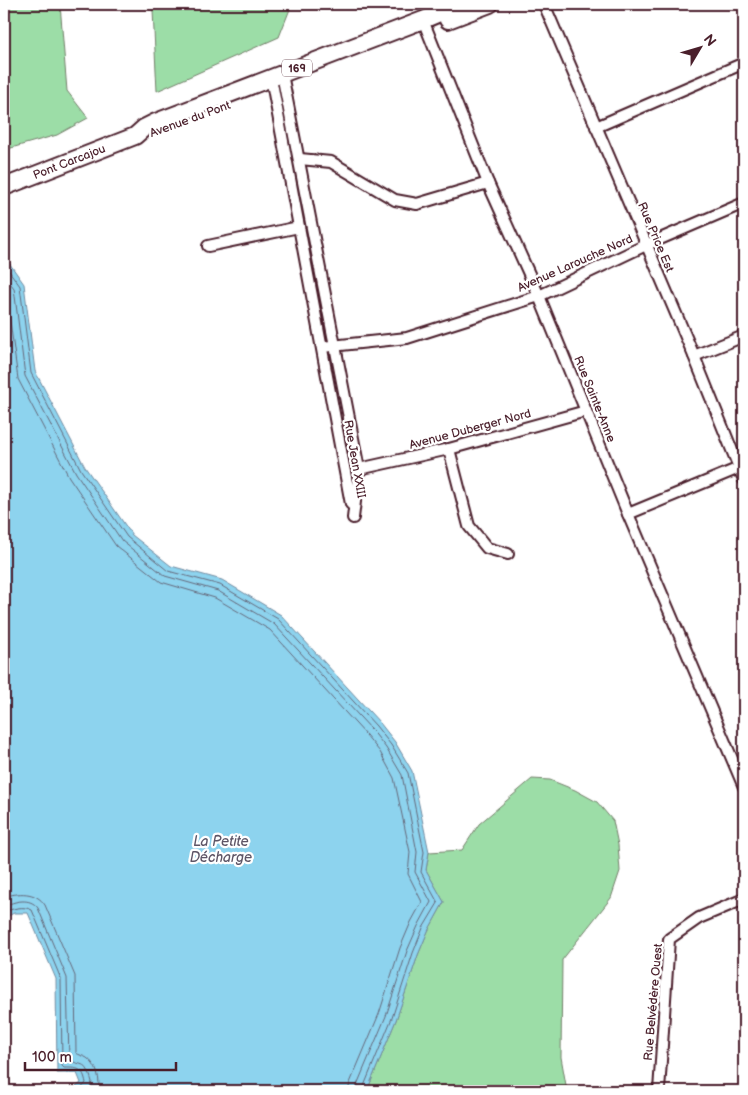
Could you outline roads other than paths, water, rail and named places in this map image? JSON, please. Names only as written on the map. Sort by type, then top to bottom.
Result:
[{"type":"main road","name":"Avenue du Pont","points":[[425,24],[461,4]]},
{"type":"main road","name":"Avenue du Pont","points":[[135,136],[144,128],[156,122],[278,81],[425,24],[490,4]]},
{"type":"main road","name":"Pont Carcajou","points":[[4,187],[135,136]]},
{"type":"street","name":"Rue Price Est","points":[[544,4],[742,467],[744,480]]},
{"type":"street","name":"Rue Sainte-Anne","points":[[425,24],[488,183],[539,296],[628,514],[744,788]]},
{"type":"street","points":[[596,127],[744,63]]},
{"type":"street","name":"Rue Jean XXIII","points":[[278,81],[300,159],[359,469],[353,518],[299,227],[278,81]]},
{"type":"street","points":[[300,159],[331,162],[395,200],[418,204],[488,183]]},
{"type":"street","name":"Avenue Larouche Nord","points":[[322,347],[336,344],[407,338],[539,296],[646,245],[744,203]]},
{"type":"street","points":[[208,246],[299,227]]},
{"type":"street","points":[[694,356],[744,336]]},
{"type":"street","name":"Avenue Duberger Nord","points":[[359,469],[449,449],[586,411]]},
{"type":"street","points":[[449,449],[469,526],[487,548],[508,554]]},
{"type":"street","points":[[628,514],[742,467]]},
{"type":"street","name":"Rue Belvédère Ouest","points":[[658,1091],[670,939],[699,918],[744,899]]},
{"type":"water","name":"La Petite Décharge","points":[[4,251],[5,257],[24,284],[35,371],[85,467],[132,535],[171,566],[222,580],[281,615],[380,723],[395,742],[412,771],[429,852],[426,870],[444,902],[428,931],[418,955],[396,1020],[367,1091],[71,1091],[81,1083],[77,1073],[57,1073],[56,979],[28,913],[14,913],[4,918]]}]
